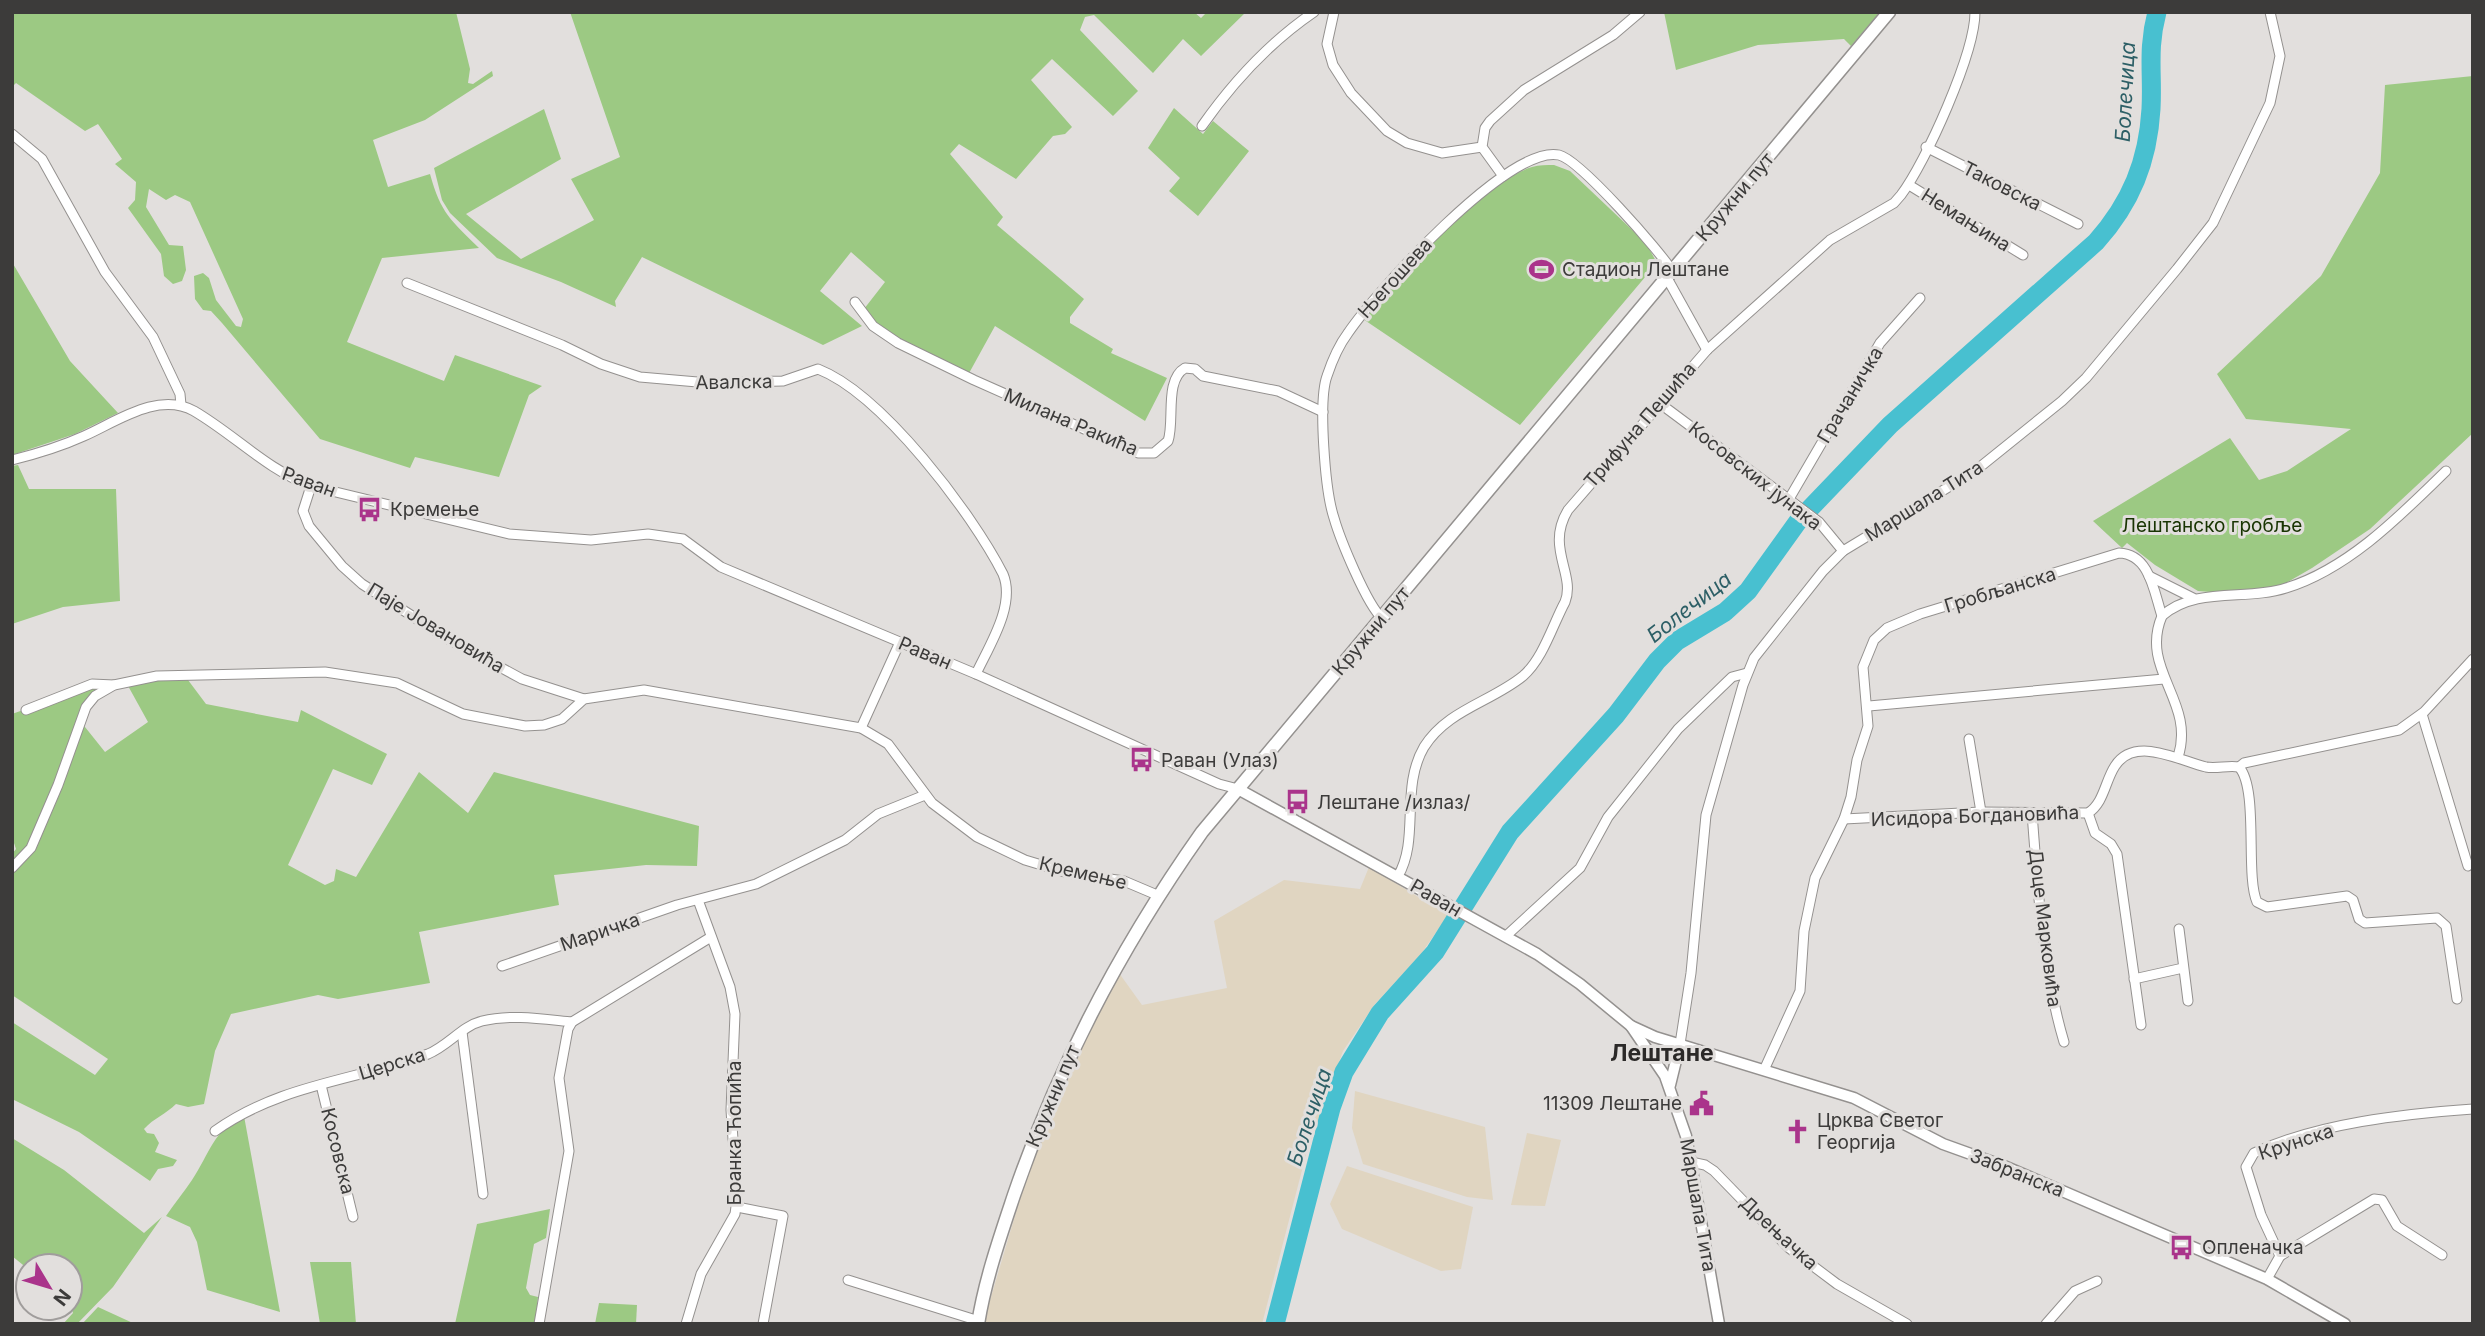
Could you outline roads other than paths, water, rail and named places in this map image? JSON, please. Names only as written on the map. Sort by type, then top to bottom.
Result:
[{"type":"main road","name":"Кружни пут","points":[[979,1322],[1004,1224],[1043,1115],[1095,1002],[1157,895],[1202,832],[1889,12]]},
{"type":"street","points":[[1202,126],[1252,64],[1288,30],[1314,12]]},
{"type":"street","points":[[1334,12],[1327,44],[1333,65],[1351,93],[1388,131],[1407,143],[1442,153],[1482,147]]},
{"type":"street","points":[[1503,176],[1482,147],[1485,128],[1490,121],[1524,90],[1614,35],[1640,12]]},
{"type":"street","name":"Трифуна Пешића","points":[[1398,876],[1406,862],[1415,763],[1426,744],[1447,721],[1514,682],[1529,670],[1567,597],[1559,543],[1563,519],[1579,495],[1662,405],[1707,350],[1811,255],[1841,233],[1894,203],[1909,185],[1961,72],[1975,12]]},
{"type":"street","name":"Маршала Тита","points":[[1680,1044],[1689,985],[1706,815],[1747,673],[1770,637],[1828,565],[1843,551],[1975,471],[2062,401],[2086,378],[2177,269],[2213,223],[2270,103],[2280,56],[2270,12]]},
{"type":"street","points":[[12,134],[43,159],[105,272],[153,337],[180,394],[181,405],[138,411],[82,437],[12,460]]},
{"type":"street","name":"Таковска","points":[[1926,147],[2078,224]]},
{"type":"street","name":"Његошева","points":[[1382,618],[1371,604],[1334,517],[1323,412],[1326,378],[1345,336],[1411,257],[1503,176],[1551,155],[1565,158],[1653,244],[1707,350]]},
{"type":"street","name":"Немањина","points":[[1909,185],[2023,255]]},
{"type":"street","name":"Авалска","points":[[407,283],[562,345],[601,365],[640,376],[669,382],[709,383],[783,381],[818,369],[831,374],[871,404],[901,433],[934,472],[1001,570],[1007,589],[1004,607],[976,674]]},
{"type":"street","name":"Грачаничка","points":[[1789,499],[1873,354],[1920,298]]},
{"type":"street","name":"Милана Ракића","points":[[856,302],[873,327],[898,343],[1138,453],[1154,453],[1168,441],[1174,385],[1177,374],[1185,368],[1195,369],[1203,376],[1278,391],[1323,412]]},
{"type":"street","name":"Раван","points":[[181,405],[286,477],[310,486],[509,534],[591,540],[648,534],[683,539],[721,567],[976,674],[1144,751],[1238,789],[1506,936],[1580,984],[1630,1026],[1658,1065],[1670,1088]]},
{"type":"street","name":"Косовских јунака","points":[[1662,405],[1813,517],[1843,551]]},
{"type":"street","points":[[2162,615],[2193,598],[2248,596],[2285,589],[2317,576],[2362,546],[2445,471]]},
{"type":"street","name":"Паје Јовановића","points":[[310,486],[303,511],[309,526],[342,566],[362,584],[450,640],[523,679],[584,699]]},
{"type":"street","name":"Гробљанска","points":[[1764,1070],[1801,985],[1804,931],[1815,878],[1844,819],[1868,726],[1869,706],[1863,676],[1864,659],[1874,640],[1887,628],[1920,614],[2119,553],[2129,554],[2138,559],[2149,576],[2162,615],[2156,635],[2156,651],[2164,679],[2183,724],[2178,757]]},
{"type":"street","points":[[2149,576],[2193,598]]},
{"type":"street","points":[[861,728],[900,642]]},
{"type":"street","name":"Исидора Богдановића","points":[[1844,819],[1981,812],[2088,813],[2095,808],[2114,768],[2123,757],[2142,752],[2178,757],[2205,766],[2239,767],[2244,763],[2399,730],[2422,714],[2473,659]]},
{"type":"street","points":[[26,710],[92,684],[114,685],[192,673],[325,672],[397,684],[463,714],[525,726],[544,725],[562,719],[584,699]]},
{"type":"street","points":[[1506,936],[1580,868],[1608,817],[1678,729],[1732,677],[1747,673]]},
{"type":"street","points":[[1869,706],[2164,679]]},
{"type":"street","points":[[12,868],[30,848],[58,785],[86,707],[95,696],[114,685]]},
{"type":"street","name":"Кремење","points":[[584,699],[644,690],[861,728],[879,737],[895,752],[925,795],[957,824],[1015,856],[1068,873],[1124,881],[1157,895]]},
{"type":"street","points":[[2422,714],[2468,866]]},
{"type":"street","points":[[1969,739],[1981,812]]},
{"type":"street","points":[[2239,767],[2243,772],[2251,826],[2257,902],[2267,907],[2347,896],[2353,900],[2359,919],[2365,923],[2437,918],[2446,926],[2458,999]]},
{"type":"street","name":"Маричка","points":[[502,966],[698,900],[756,884],[845,840],[878,814],[925,795]]},
{"type":"street","name":"Доце Марковића","points":[[2032,813],[2039,903],[2056,1015],[2064,1042]]},
{"type":"street","points":[[2088,813],[2095,833],[2111,844],[2117,854],[2141,1025]]},
{"type":"street","name":"Бранка Ћопића","points":[[687,1324],[701,1274],[737,1208],[731,1110],[735,1014],[730,987],[698,900]]},
{"type":"street","points":[[2179,929],[2188,1001]]},
{"type":"street","points":[[539,1324],[568,1160],[559,1078],[565,1037],[572,1022],[711,937]]},
{"type":"street","points":[[2134,979],[2183,968]]},
{"type":"street","name":"Церска","points":[[215,1132],[238,1115],[276,1096],[429,1053],[470,1025],[502,1017],[572,1022]]},
{"type":"street","name":"Раван","points":[[1630,1026],[1680,1044]]},
{"type":"street","points":[[462,1032],[483,1194]]},
{"type":"street","points":[[1670,1088],[1680,1044]]},
{"type":"street","name":"Забранска","points":[[1680,1044],[1854,1098],[1943,1144],[2004,1166],[2267,1279],[2345,1324]]},
{"type":"street","name":"Косовска","points":[[321,1085],[353,1217]]},
{"type":"street","name":"Маршала Тита","points":[[1670,1088],[1686,1136],[1719,1324]]},
{"type":"street","name":"Крунска","points":[[2280,1256],[2262,1215],[2246,1167],[2253,1153],[2391,1116],[2473,1109]]},
{"type":"street","name":"Дрењачка","points":[[1691,1162],[1705,1165],[1714,1171],[1789,1248],[1812,1266],[1906,1324]]},
{"type":"street","points":[[2267,1279],[2280,1256],[2374,1199],[2382,1200],[2397,1226],[2442,1255]]},
{"type":"street","points":[[737,1208],[783,1216],[763,1324]]},
{"type":"street","points":[[848,1280],[979,1322]]},
{"type":"street","points":[[2048,1323],[2079,1288],[2097,1281]]},
{"type":"waterway","name":"Болечица","points":[[1275,1324],[1331,1108],[1344,1072],[1380,1013],[1435,952],[1510,832],[1616,715],[1657,661],[1677,641],[1725,612],[1748,591],[1799,520],[1890,425],[2096,242],[2108,227],[2128,196],[2142,164],[2151,109],[2152,38],[2157,12]]},
{"type":"place","name":"Стадион Лештане","points":[[1542,269]]},
{"type":"place","name":"Кремење","points":[[370,509]]},
{"type":"place","name":"Раван (Улаз)","points":[[1141,760]]},
{"type":"place","name":"Лештане /излаз/","points":[[1297,802]]},
{"type":"place","name":"11309 Лештане","points":[[1702,1103]]},
{"type":"place","name":"Црква Светог Георгија","points":[[1797,1131]]},
{"type":"place","name":"Опленачка","points":[[2182,1247]]},
{"type":"district","name":"Лештане","points":[[1662,1053]]},
{"type":"park label","name":"Лештанско гробље","points":[[2212,525]]}]
